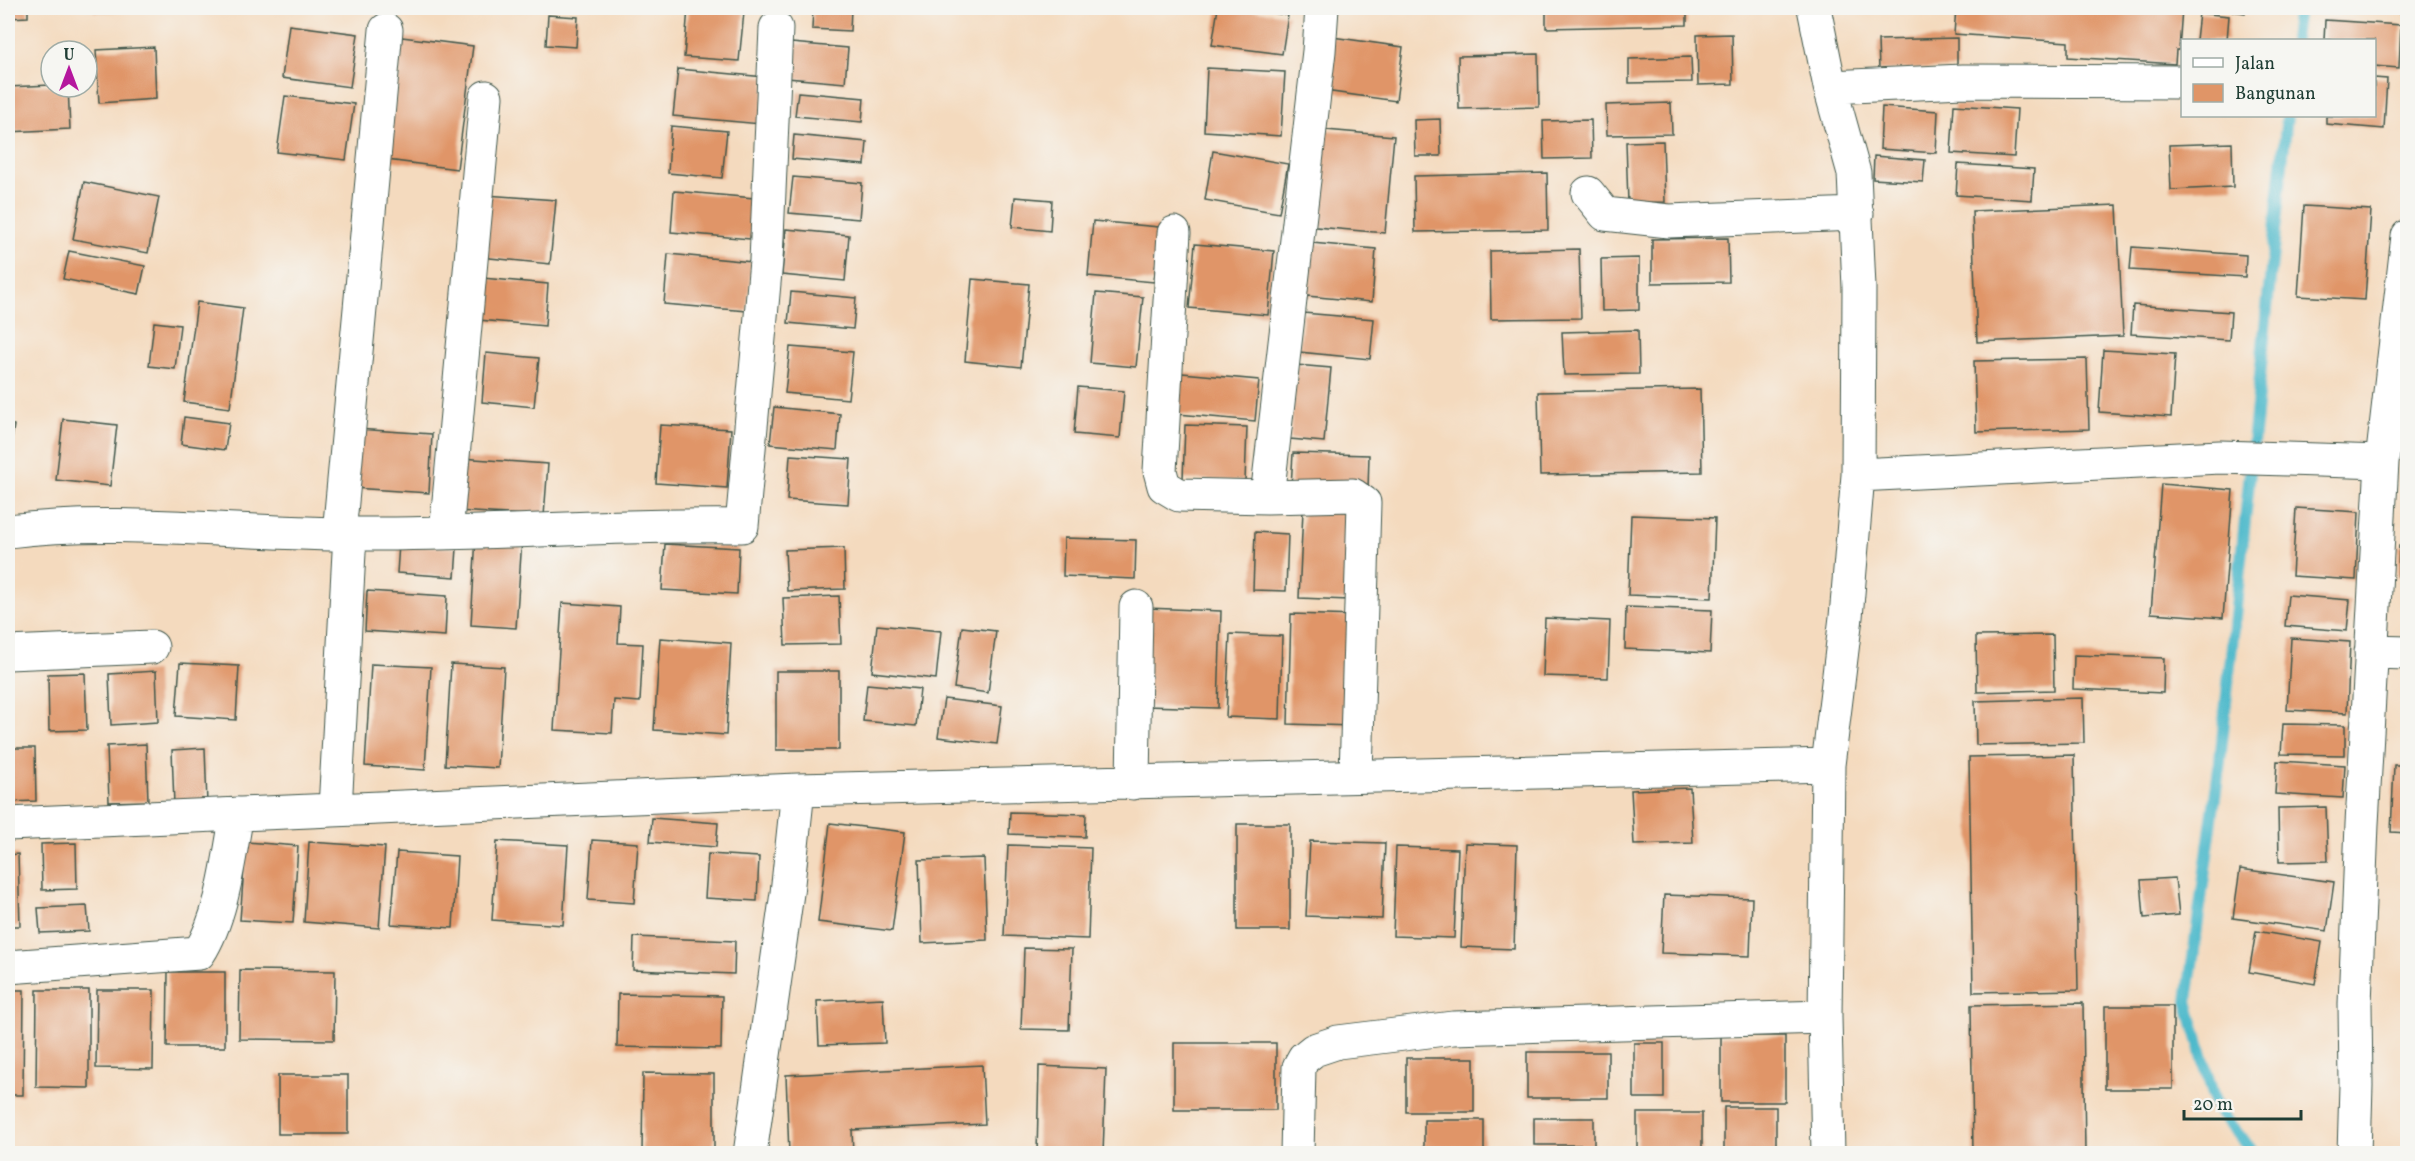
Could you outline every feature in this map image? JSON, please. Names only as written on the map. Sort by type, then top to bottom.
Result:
[{"type":"street","points":[[1267,497],[1319,51],[1322,8]]},
{"type":"street","points":[[1814,8],[1830,87],[1854,173],[1857,214],[1858,475],[1846,617],[1828,765],[1825,1017],[1828,1154]]},
{"type":"street","points":[[8,531],[43,527],[176,526],[344,534],[446,533],[660,525],[742,526],[766,261],[776,28]]},
{"type":"street","points":[[335,808],[344,534],[386,30]]},
{"type":"street","points":[[1830,87],[1963,81],[2181,82]]},
{"type":"street","points":[[446,533],[486,97]]},
{"type":"street","points":[[1588,193],[1605,214],[1669,221],[1857,214]]},
{"type":"street","points":[[1174,233],[1160,471],[1164,486],[1179,495],[1267,497],[1353,495],[1364,502],[1356,775]]},
{"type":"street","points":[[2354,1154],[2355,1004],[2362,824],[2382,462],[2402,328],[2408,236]]},
{"type":"street","points":[[1858,475],[2220,457],[2382,462]]},
{"type":"street","points":[[1133,783],[1136,607]]},
{"type":"street","points":[[8,653],[152,647]]},
{"type":"street","points":[[2371,652],[2408,653]]},
{"type":"street","points":[[8,824],[335,808],[798,790],[1828,765]]},
{"type":"street","points":[[750,1154],[787,893],[798,790]]},
{"type":"street","points":[[8,967],[199,953],[217,912],[237,814]]},
{"type":"street","points":[[1297,1154],[1299,1067],[1304,1058],[1314,1050],[1338,1042],[1453,1029],[1825,1017]]},
{"type":"building","points":[[8,8],[28,8],[28,17],[8,18]]},
{"type":"building","points":[[94,8],[148,8],[148,10],[94,12]]},
{"type":"building","points":[[364,8],[398,8],[398,9],[364,11]]},
{"type":"building","points":[[688,8],[744,12],[739,61],[684,57]]},
{"type":"building","points":[[813,8],[851,8],[850,31],[812,29]]},
{"type":"building","points":[[1218,8],[1288,15],[1282,54],[1212,45]]},
{"type":"building","points":[[1546,8],[1687,8],[1687,25],[1546,28]]},
{"type":"building","points":[[1956,8],[2182,8],[2179,50],[2176,50],[2175,64],[2068,57],[2068,42],[1954,34]]},
{"type":"building","points":[[2207,8],[2245,8],[2245,13]]},
{"type":"building","points":[[2400,8],[2400,13],[2339,9]]},
{"type":"building","points":[[2199,13],[2229,16],[2227,39],[2196,39]]},
{"type":"building","points":[[548,15],[578,17],[576,47],[546,45]]},
{"type":"building","points":[[2325,20],[2401,25],[2399,68],[2376,66],[2376,39],[2324,39]]},
{"type":"building","points":[[289,25],[358,34],[350,87],[282,78]]},
{"type":"building","points":[[1732,34],[1733,84],[1698,85],[1697,35]]},
{"type":"building","points":[[1325,36],[1403,47],[1396,101],[1318,90]]},
{"type":"building","points":[[402,37],[473,46],[457,169],[387,160]]},
{"type":"building","points":[[1957,38],[1957,68],[1879,70],[1878,40]]},
{"type":"building","points":[[791,43],[848,48],[845,83],[787,78]]},
{"type":"building","points":[[154,47],[156,99],[99,103],[99,50]]},
{"type":"building","points":[[1538,54],[1539,107],[1459,109],[1458,56]]},
{"type":"building","points":[[1691,57],[1692,82],[1629,83],[1629,59]]},
{"type":"building","points":[[1207,68],[1285,72],[1281,136],[1204,131]]},
{"type":"building","points":[[678,69],[765,77],[761,124],[673,116]]},
{"type":"building","points":[[2376,78],[2387,79],[2384,129],[2326,124],[2326,117],[2376,117]]},
{"type":"building","points":[[39,86],[39,99],[69,99],[70,129],[8,132],[8,87]]},
{"type":"building","points":[[798,92],[864,98],[862,122],[795,116]]},
{"type":"building","points":[[285,96],[354,104],[346,160],[277,152]]},
{"type":"building","points":[[1671,103],[1672,134],[1607,135],[1606,105]]},
{"type":"building","points":[[1954,105],[2017,109],[2014,157],[1951,153]]},
{"type":"building","points":[[1882,107],[1938,111],[1936,153],[1880,149]]},
{"type":"building","points":[[1440,119],[1441,156],[1415,156],[1414,120]]},
{"type":"building","points":[[1591,120],[1592,158],[1544,159],[1543,121]]},
{"type":"building","points":[[671,126],[727,131],[722,178],[668,173]]},
{"type":"building","points":[[1314,129],[1394,136],[1385,233],[1305,226]]},
{"type":"building","points":[[794,135],[867,142],[865,165],[792,159]]},
{"type":"building","points":[[1663,141],[1665,202],[1628,203],[1626,142]]},
{"type":"building","points":[[2232,143],[2233,187],[2171,190],[2169,145]]},
{"type":"building","points":[[1213,151],[1288,164],[1279,213],[1205,200]]},
{"type":"building","points":[[1874,156],[1925,160],[1923,182],[1873,179]]},
{"type":"building","points":[[1958,164],[2034,169],[2032,200],[1956,195]]},
{"type":"building","points":[[1547,173],[1548,230],[1415,232],[1414,176]]},
{"type":"building","points":[[793,177],[862,183],[859,219],[789,213]]},
{"type":"building","points":[[84,182],[159,197],[148,253],[73,239]]},
{"type":"building","points":[[674,191],[754,198],[750,239],[671,232]]},
{"type":"building","points":[[486,195],[556,200],[550,264],[480,257]]},
{"type":"building","points":[[1015,197],[1052,200],[1050,231],[1012,227]]},
{"type":"building","points":[[2117,205],[2123,336],[1977,342],[1972,211]]},
{"type":"building","points":[[2304,206],[2371,210],[2365,300],[2298,296]]},
{"type":"building","points":[[1093,221],[1159,227],[1154,282],[1088,276]]},
{"type":"building","points":[[786,229],[849,235],[845,281],[782,275]]},
{"type":"building","points":[[1728,238],[1729,282],[1652,283],[1652,239]]},
{"type":"building","points":[[1301,242],[1376,249],[1372,302],[1296,295]]},
{"type":"building","points":[[1195,244],[1274,251],[1268,315],[1189,308]]},
{"type":"building","points":[[2132,247],[2246,255],[2245,277],[2130,270]]},
{"type":"building","points":[[1579,249],[1581,318],[1491,319],[1490,251]]},
{"type":"building","points":[[69,251],[145,266],[139,294],[63,279]]},
{"type":"building","points":[[668,254],[752,262],[747,311],[664,304]]},
{"type":"building","points":[[1639,258],[1639,310],[1602,311],[1601,259]]},
{"type":"building","points":[[472,277],[548,284],[545,326],[468,319]]},
{"type":"building","points":[[972,279],[1029,284],[1021,367],[965,361]]},
{"type":"building","points":[[791,292],[856,298],[853,329],[788,323]]},
{"type":"building","points":[[1096,293],[1143,297],[1136,367],[1090,363]]},
{"type":"building","points":[[197,302],[243,308],[230,408],[184,402]]},
{"type":"building","points":[[2133,305],[2231,312],[2229,340],[2131,334]]},
{"type":"building","points":[[1303,313],[1374,319],[1370,359],[1299,352]]},
{"type":"building","points":[[154,322],[180,325],[175,369],[149,366]]},
{"type":"building","points":[[1638,330],[1639,374],[1564,375],[1562,332]]},
{"type":"building","points":[[790,347],[853,352],[848,399],[785,393]]},
{"type":"building","points":[[2103,350],[2175,354],[2171,417],[2099,412]]},
{"type":"building","points":[[486,353],[539,358],[534,407],[482,402]]},
{"type":"building","points":[[2087,359],[2089,429],[1976,432],[1974,361]]},
{"type":"building","points":[[1296,365],[1331,368],[1324,442],[1290,439]]},
{"type":"building","points":[[1182,373],[1259,380],[1255,421],[1178,414]]},
{"type":"building","points":[[1078,387],[1124,391],[1120,438],[1074,434]]},
{"type":"building","points":[[1700,389],[1702,472],[1540,475],[1538,392]]},
{"type":"building","points":[[774,407],[840,414],[837,450],[770,444]]},
{"type":"building","points":[[184,417],[229,423],[225,450],[181,444]]},
{"type":"building","points":[[63,419],[117,425],[110,486],[56,480]]},
{"type":"building","points":[[8,424],[14,425],[9,459],[8,459]]},
{"type":"building","points":[[660,425],[731,429],[727,488],[656,483]]},
{"type":"building","points":[[1185,425],[1247,427],[1245,481],[1183,479]]},
{"type":"building","points":[[356,429],[432,434],[429,493],[353,488]]},
{"type":"building","points":[[1293,453],[1369,455],[1368,490],[1291,487]]},
{"type":"building","points":[[790,455],[851,459],[848,504],[787,500]]},
{"type":"building","points":[[460,458],[548,464],[544,516],[457,511]]},
{"type":"building","points":[[2161,484],[2233,490],[2223,618],[2151,613]]},
{"type":"building","points":[[2296,508],[2359,512],[2356,580],[2292,576]]},
{"type":"building","points":[[1303,510],[1353,512],[1349,600],[1299,598]]},
{"type":"building","points":[[1631,515],[1715,518],[1712,598],[1628,595]]},
{"type":"building","points":[[1255,532],[1288,534],[1286,591],[1253,590]]},
{"type":"building","points":[[476,536],[522,539],[516,628],[471,625]]},
{"type":"building","points":[[1064,538],[1136,540],[1135,579],[1063,576]]},
{"type":"building","points":[[399,544],[457,548],[455,577],[397,573]]},
{"type":"building","points":[[665,544],[739,548],[737,594],[662,590]]},
{"type":"building","points":[[2399,546],[2408,546],[2408,576],[2398,576]]},
{"type":"building","points":[[844,548],[845,589],[787,591],[785,550]]},
{"type":"building","points":[[367,591],[447,596],[445,636],[365,631]]},
{"type":"building","points":[[2288,595],[2350,600],[2347,631],[2285,626]]},
{"type":"building","points":[[839,596],[841,644],[785,645],[783,598]]},
{"type":"building","points":[[562,603],[620,607],[618,643],[643,644],[640,702],[614,700],[612,733],[554,730]]},
{"type":"building","points":[[1626,607],[1712,610],[1710,653],[1625,649]]},
{"type":"building","points":[[1147,608],[1221,611],[1218,708],[1144,706]]},
{"type":"building","points":[[1291,614],[1357,616],[1353,726],[1288,724]]},
{"type":"building","points":[[1545,618],[1610,621],[1608,678],[1543,676]]},
{"type":"building","points":[[877,625],[941,631],[936,679],[872,672]]},
{"type":"building","points":[[962,627],[996,631],[988,693],[954,688]]},
{"type":"building","points":[[1230,634],[1282,636],[1280,719],[1226,717]]},
{"type":"building","points":[[2053,635],[2054,690],[1977,692],[1976,636]]},
{"type":"building","points":[[660,638],[731,643],[726,735],[654,730]]},
{"type":"building","points":[[2291,638],[2350,642],[2347,713],[2287,710]]},
{"type":"building","points":[[2074,655],[2164,658],[2163,693],[2073,689]]},
{"type":"building","points":[[180,663],[239,666],[236,720],[176,716]]},
{"type":"building","points":[[371,664],[431,667],[425,770],[365,766]]},
{"type":"building","points":[[451,664],[504,667],[498,768],[445,765]]},
{"type":"building","points":[[156,671],[158,722],[111,725],[109,674]]},
{"type":"building","points":[[776,671],[839,671],[839,750],[776,750]]},
{"type":"building","points":[[85,673],[87,730],[49,731],[48,674]]},
{"type":"building","points":[[867,684],[920,689],[916,726],[863,721]]},
{"type":"building","points":[[2083,698],[2084,743],[1976,745],[1975,701]]},
{"type":"building","points":[[944,699],[1002,706],[997,744],[938,737]]},
{"type":"building","points":[[2283,724],[2345,725],[2345,755],[2281,754]]},
{"type":"building","points":[[146,744],[148,801],[109,802],[107,746]]},
{"type":"building","points":[[8,748],[35,748],[36,801],[8,802]]},
{"type":"building","points":[[205,748],[207,804],[174,805],[172,750]]},
{"type":"building","points":[[2074,755],[2078,990],[1973,992],[1969,757]]},
{"type":"building","points":[[2277,761],[2345,765],[2343,798],[2275,794]]},
{"type":"building","points":[[2394,765],[2408,765],[2408,833],[2391,832]]},
{"type":"building","points":[[1690,788],[1693,843],[1634,845],[1631,790]]},
{"type":"building","points":[[2326,807],[2328,861],[2279,862],[2278,808]]},
{"type":"building","points":[[1010,812],[1086,814],[1085,837],[1009,834]]},
{"type":"building","points":[[652,818],[718,823],[716,847],[650,842]]},
{"type":"building","points":[[830,823],[905,832],[892,931],[818,922]]},
{"type":"building","points":[[1237,824],[1290,824],[1290,930],[1237,930]]},
{"type":"building","points":[[592,840],[638,843],[634,903],[588,900]]},
{"type":"building","points":[[497,841],[568,845],[563,925],[492,920]]},
{"type":"building","points":[[1310,841],[1385,843],[1382,919],[1306,916]]},
{"type":"building","points":[[246,842],[298,846],[293,923],[240,920]]},
{"type":"building","points":[[309,842],[385,847],[379,928],[304,922]]},
{"type":"building","points":[[76,843],[77,889],[42,890],[41,844]]},
{"type":"building","points":[[1465,843],[1517,845],[1514,949],[1461,947]]},
{"type":"building","points":[[1008,845],[1091,848],[1088,939],[1004,936]]},
{"type":"building","points":[[1396,847],[1458,849],[1454,938],[1393,936]]},
{"type":"building","points":[[397,852],[457,856],[453,928],[391,924]]},
{"type":"building","points":[[18,854],[20,926],[8,926],[8,855]]},
{"type":"building","points":[[708,854],[759,857],[757,901],[705,898]]},
{"type":"building","points":[[984,858],[987,940],[922,943],[919,860]]},
{"type":"building","points":[[2240,869],[2334,882],[2327,931],[2233,918]]},
{"type":"building","points":[[2175,878],[2179,915],[2144,918],[2141,880]]},
{"type":"building","points":[[1664,895],[1752,898],[1750,956],[1661,953]]},
{"type":"building","points":[[87,906],[89,931],[40,933],[38,908]]},
{"type":"building","points":[[2256,931],[2322,942],[2315,984],[2249,972]]},
{"type":"building","points":[[634,937],[735,941],[734,974],[633,970]]},
{"type":"building","points":[[1024,948],[1072,949],[1069,1030],[1021,1029]]},
{"type":"building","points":[[240,970],[335,971],[334,1040],[239,1039]]},
{"type":"building","points":[[168,972],[225,972],[225,1047],[167,1047]]},
{"type":"building","points":[[8,990],[24,990],[23,1095],[8,1095]]},
{"type":"building","points":[[37,990],[89,990],[89,1088],[36,1087]]},
{"type":"building","points":[[97,990],[154,990],[153,1069],[96,1068]]},
{"type":"building","points":[[618,994],[722,996],[721,1049],[617,1047]]},
{"type":"building","points":[[883,998],[885,1043],[819,1045],[817,1001]]},
{"type":"building","points":[[2083,1003],[2085,1154],[1973,1154],[1971,1005]]},
{"type":"building","points":[[2105,1006],[2173,1006],[2173,1089],[2105,1089]]},
{"type":"building","points":[[1721,1036],[1785,1036],[1785,1102],[1721,1102]]},
{"type":"building","points":[[1174,1043],[1276,1043],[1276,1110],[1174,1110]]},
{"type":"building","points":[[1634,1043],[1664,1043],[1664,1098],[1634,1098]]},
{"type":"building","points":[[1527,1052],[1608,1052],[1608,1098],[1527,1098]]},
{"type":"building","points":[[1406,1058],[1474,1058],[1474,1112],[1406,1112]]},
{"type":"building","points":[[982,1065],[985,1124],[852,1130],[853,1154],[789,1154],[786,1075]]},
{"type":"building","points":[[1039,1066],[1106,1069],[1103,1154],[1037,1154]]},
{"type":"building","points":[[643,1073],[714,1074],[714,1154],[642,1154]]},
{"type":"building","points":[[278,1075],[348,1075],[348,1134],[278,1134]]},
{"type":"building","points":[[1724,1107],[1776,1107],[1776,1154],[1724,1154]]},
{"type":"building","points":[[1637,1113],[1702,1113],[1702,1154],[1637,1154]]},
{"type":"building","points":[[1534,1118],[1594,1118],[1594,1145],[1534,1145]]},
{"type":"building","points":[[1424,1120],[1484,1120],[1484,1154],[1424,1154]]},
{"type":"waterway","points":[[2294,39],[2298,8]]},
{"type":"waterway","points":[[2255,1154],[2217,1109],[2187,1001],[2220,761],[2287,117]]}]
